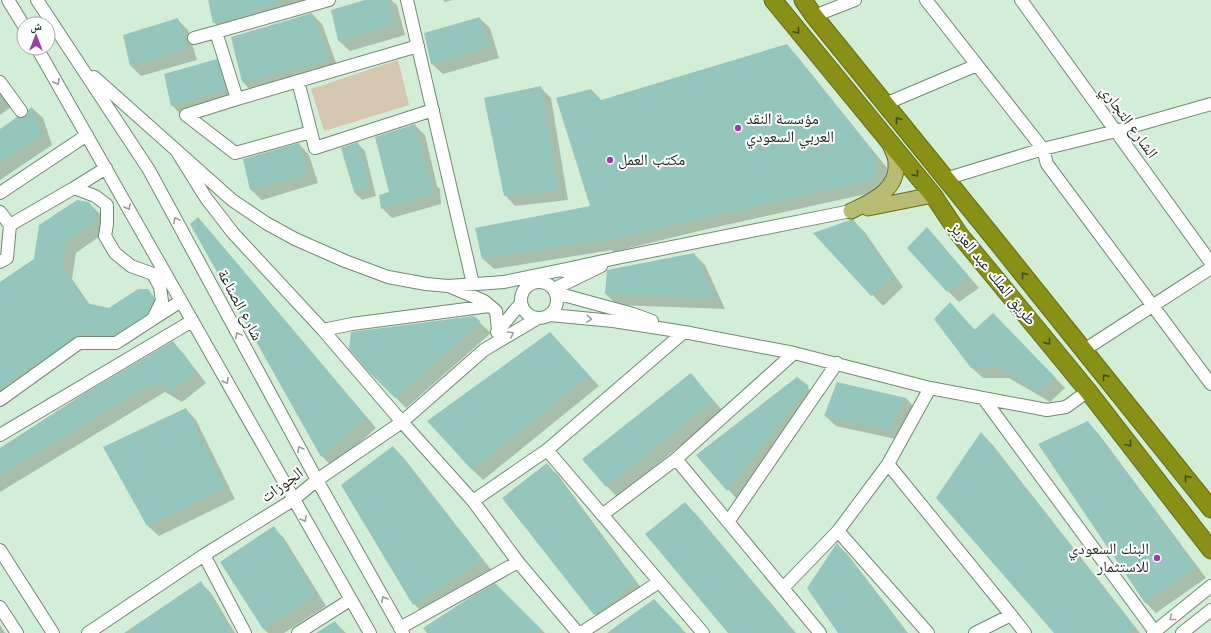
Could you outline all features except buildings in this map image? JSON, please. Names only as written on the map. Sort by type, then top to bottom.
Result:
[{"type":"highway","name":"طريق الملك عبد العزيز","points":[[773,0],[933,195],[959,234],[1088,390],[1210,550]]},
{"type":"highway","name":"طريق الملك عبد العزيز","points":[[802,0],[1211,509]]},
{"type":"main road","points":[[851,211],[875,200],[889,189],[895,176],[896,162],[890,143]]},
{"type":"main road","points":[[851,211],[933,195]]},
{"type":"street","points":[[8,0],[18,16]]},
{"type":"street","name":"شارع الصناعة","points":[[37,0],[149,170],[317,480],[401,631]]},
{"type":"street","points":[[194,38],[329,0]]},
{"type":"street","points":[[407,0],[473,284]]},
{"type":"street","points":[[814,16],[855,0]]},
{"type":"street","points":[[926,0],[1043,149],[1047,164],[1211,384]]},
{"type":"street","name":"الشارع التجاري","points":[[1021,0],[1211,264]]},
{"type":"street","points":[[216,32],[237,99]]},
{"type":"street","points":[[311,132],[235,153],[186,115],[418,46]]},
{"type":"street","points":[[42,56],[116,186],[158,271],[181,301],[370,633]]},
{"type":"street","points":[[885,104],[977,65]]},
{"type":"street","points":[[82,67],[232,200],[266,223],[296,239],[388,278],[448,286],[504,282],[548,284],[555,291],[558,299],[557,305],[550,315]]},
{"type":"street","points":[[298,81],[315,148],[433,110]]},
{"type":"street","points":[[0,82],[21,111]]},
{"type":"street","points":[[945,179],[1043,149],[1209,108]]},
{"type":"street","points":[[0,193],[87,135]]},
{"type":"street","points":[[178,153],[206,198],[233,233],[323,330],[402,422],[473,501],[518,562],[578,633]]},
{"type":"street","points":[[10,225],[106,168]]},
{"type":"street","points":[[116,186],[107,205],[107,224],[105,236],[115,253],[131,266],[158,271]]},
{"type":"street","points":[[74,188],[95,196],[107,205]]},
{"type":"street","points":[[504,282],[851,211]]},
{"type":"street","points":[[0,212],[10,225],[7,258],[0,262]]},
{"type":"street","points":[[555,291],[617,258]]},
{"type":"street","points":[[484,350],[498,330],[521,303],[523,292],[534,283],[571,268]]},
{"type":"street","points":[[1084,350],[1211,268]]},
{"type":"street","points":[[153,319],[162,301],[158,271]]},
{"type":"street","points":[[448,286],[484,301],[496,312],[498,330]]},
{"type":"street","points":[[555,291],[633,314],[684,332]]},
{"type":"street","points":[[0,400],[79,344],[116,343],[181,301]]},
{"type":"street","points":[[521,303],[527,313],[538,318]]},
{"type":"street","points":[[323,330],[352,324],[489,306]]},
{"type":"street","points":[[484,350],[538,318],[550,315],[613,321],[684,332],[794,353],[930,388],[984,400],[1047,410],[1066,407],[1088,390]]},
{"type":"street","points":[[0,435],[192,321]]},
{"type":"street","points":[[473,501],[547,450],[684,332]]},
{"type":"street","name":"الجوزات","points":[[88,633],[204,555],[293,500],[317,480],[402,422],[484,350]]},
{"type":"street","points":[[602,515],[676,458],[794,353]]},
{"type":"street","points":[[728,522],[837,363]]},
{"type":"street","points":[[783,588],[838,531],[888,464],[930,388]]},
{"type":"street","points":[[984,400],[1154,632],[1211,586]]},
{"type":"street","points":[[547,450],[703,633]]},
{"type":"street","points":[[676,458],[820,633]]},
{"type":"street","points":[[888,464],[1025,633]]},
{"type":"street","points":[[838,531],[928,633]]},
{"type":"street","points":[[0,550],[53,633]]},
{"type":"street","points":[[204,555],[245,633]]},
{"type":"street","points":[[401,631],[518,562]]},
{"type":"street","points":[[581,633],[659,582]]},
{"type":"street","points":[[1192,601],[1211,597]]},
{"type":"street","points":[[298,633],[350,600]]},
{"type":"street","points":[[0,607],[17,633]]},
{"type":"street","points":[[1183,633],[1211,610]]},
{"type":"street","points":[[975,633],[1011,614]]},
{"type":"street","points":[[1183,633],[1211,617]]},
{"type":"shaded area","points":[[398,60],[409,105],[324,131],[311,89]]},
{"type":"place","name":"مؤسسة النقد العربي السعودي","points":[[738,128]]},
{"type":"place","name":"مكتب العمل","points":[[610,160]]},
{"type":"place","name":"البنك السعودي للاستثمار","points":[[1157,558]]}]
